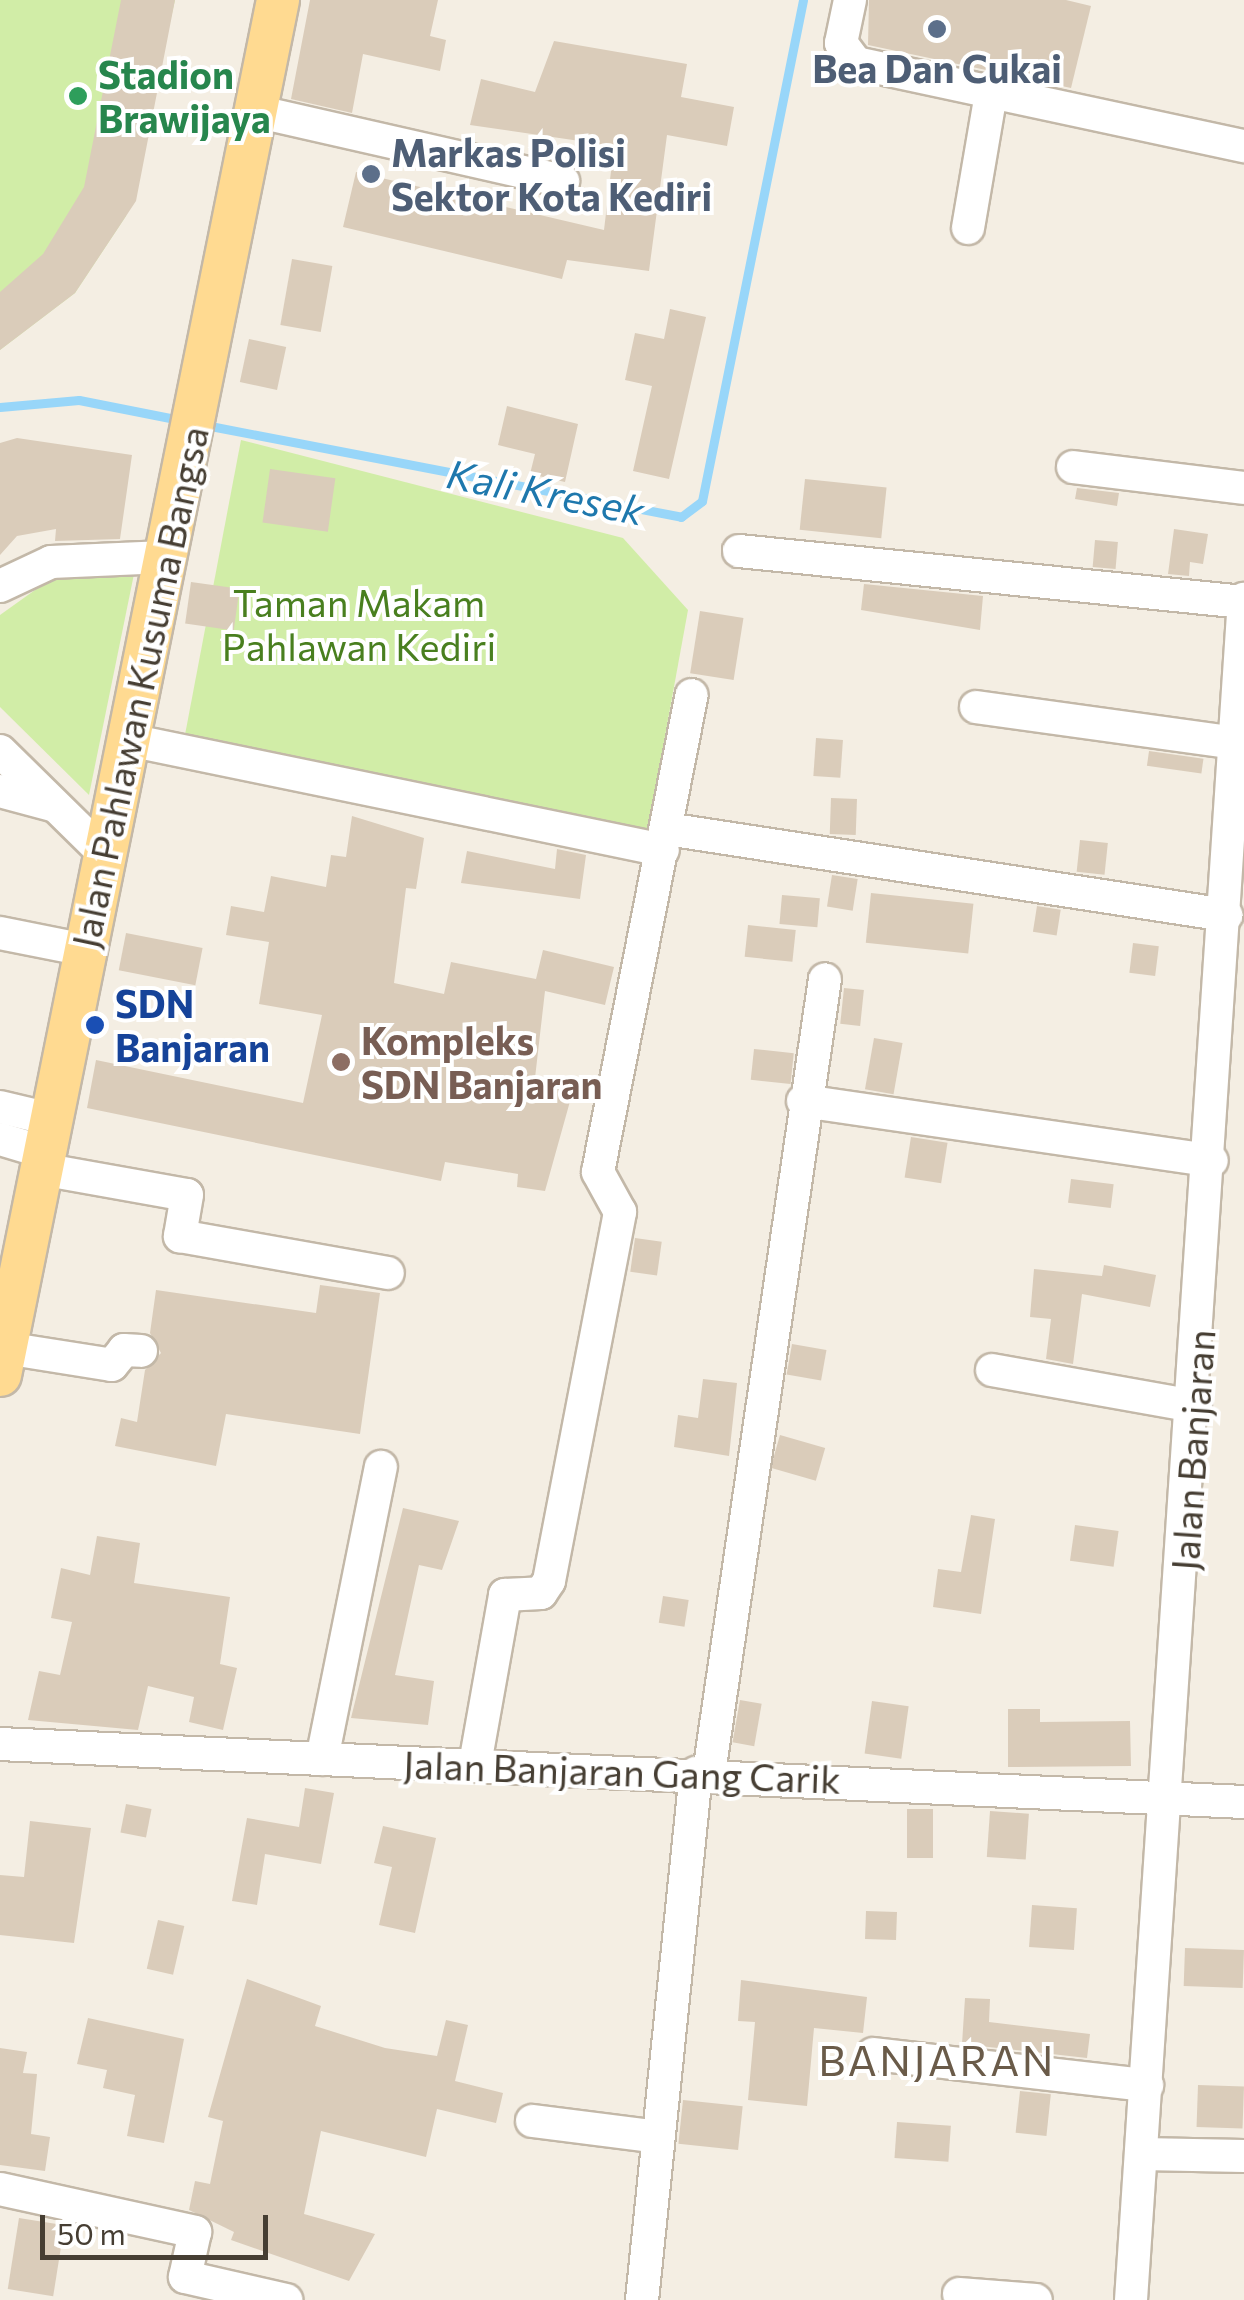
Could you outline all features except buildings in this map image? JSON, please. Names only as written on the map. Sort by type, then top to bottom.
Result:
[{"type":"main road","name":"Jalan Pahlawan Kusuma Bangsa","points":[[3,1362],[8,1299],[45,1147],[106,855],[278,0]]},
{"type":"street","points":[[850,0],[846,60],[1244,146]]},
{"type":"street","points":[[968,228],[991,94]]},
{"type":"street","points":[[258,112],[563,182]]},
{"type":"street","points":[[1072,466],[1244,488]]},
{"type":"street","points":[[739,551],[1244,600]]},
{"type":"street","points":[[0,586],[52,562],[166,557]]},
{"type":"street","name":"Jalan Banjaran","points":[[1132,2300],[1212,1161],[1244,600]]},
{"type":"street","points":[[474,1764],[504,1595],[541,1593],[549,1581],[621,1206],[600,1187],[598,1172],[692,695]]},
{"type":"street","points":[[976,707],[1236,743]]},
{"type":"street","points":[[129,740],[665,840],[1226,914]]},
{"type":"street","points":[[0,751],[106,855]]},
{"type":"street","points":[[0,792],[52,805]]},
{"type":"street","points":[[0,932],[85,950]]},
{"type":"street","points":[[642,2300],[702,1773],[781,1316],[804,1101],[826,979]]},
{"type":"street","points":[[804,1101],[1212,1161]]},
{"type":"street","points":[[0,1108],[45,1147]]},
{"type":"street","points":[[0,1139],[45,1147],[187,1195],[180,1236],[388,1272]]},
{"type":"street","points":[[3,1362],[112,1365],[124,1350],[141,1351]]},
{"type":"street","points":[[992,1370],[1195,1406]]},
{"type":"street","points":[[322,1758],[380,1467]]},
{"type":"street","name":"Jalan Banjaran Gang Carik","points":[[0,1744],[702,1773],[1244,1802]]},
{"type":"street","points":[[874,2054],[1147,2085]]},
{"type":"street","points":[[532,2121],[658,2137]]},
{"type":"street","points":[[1142,2154],[1244,2156]]},
{"type":"street","points":[[0,2189],[195,2232],[185,2277],[286,2300]]},
{"type":"street","points":[[959,2294],[1036,2300]]},
{"type":"green space","name":"Stadion Brawijaya","points":[[0,0],[175,0],[126,216],[75,293],[0,350]]},
{"type":"green space","name":"Taman Makam Pahlawan Kediri","points":[[241,440],[623,538],[688,610],[647,835],[184,740]]},
{"type":"green space","points":[[135,569],[89,795],[0,707],[0,615],[56,575]]},
{"type":"waterway","name":"Kali Kresek","points":[[205,425],[681,517],[702,501],[803,0]]},
{"type":"waterway","name":"Kali Kresek","points":[[0,407],[79,400],[180,420]]},
{"type":"place","name":"Bea Dan Cukai","points":[[937,29]]},
{"type":"place","name":"Stadion Brawijaya","points":[[78,96]]},
{"type":"place","name":"Markas Polisi Sektor Kota Kediri","points":[[371,174]]},
{"type":"place","name":"SDN Banjaran","points":[[95,1025]]},
{"type":"place","name":"Kompleks SDN Banjaran","points":[[341,1062]]},
{"type":"district","name":"BANJARAN","points":[[937,2059]]}]
